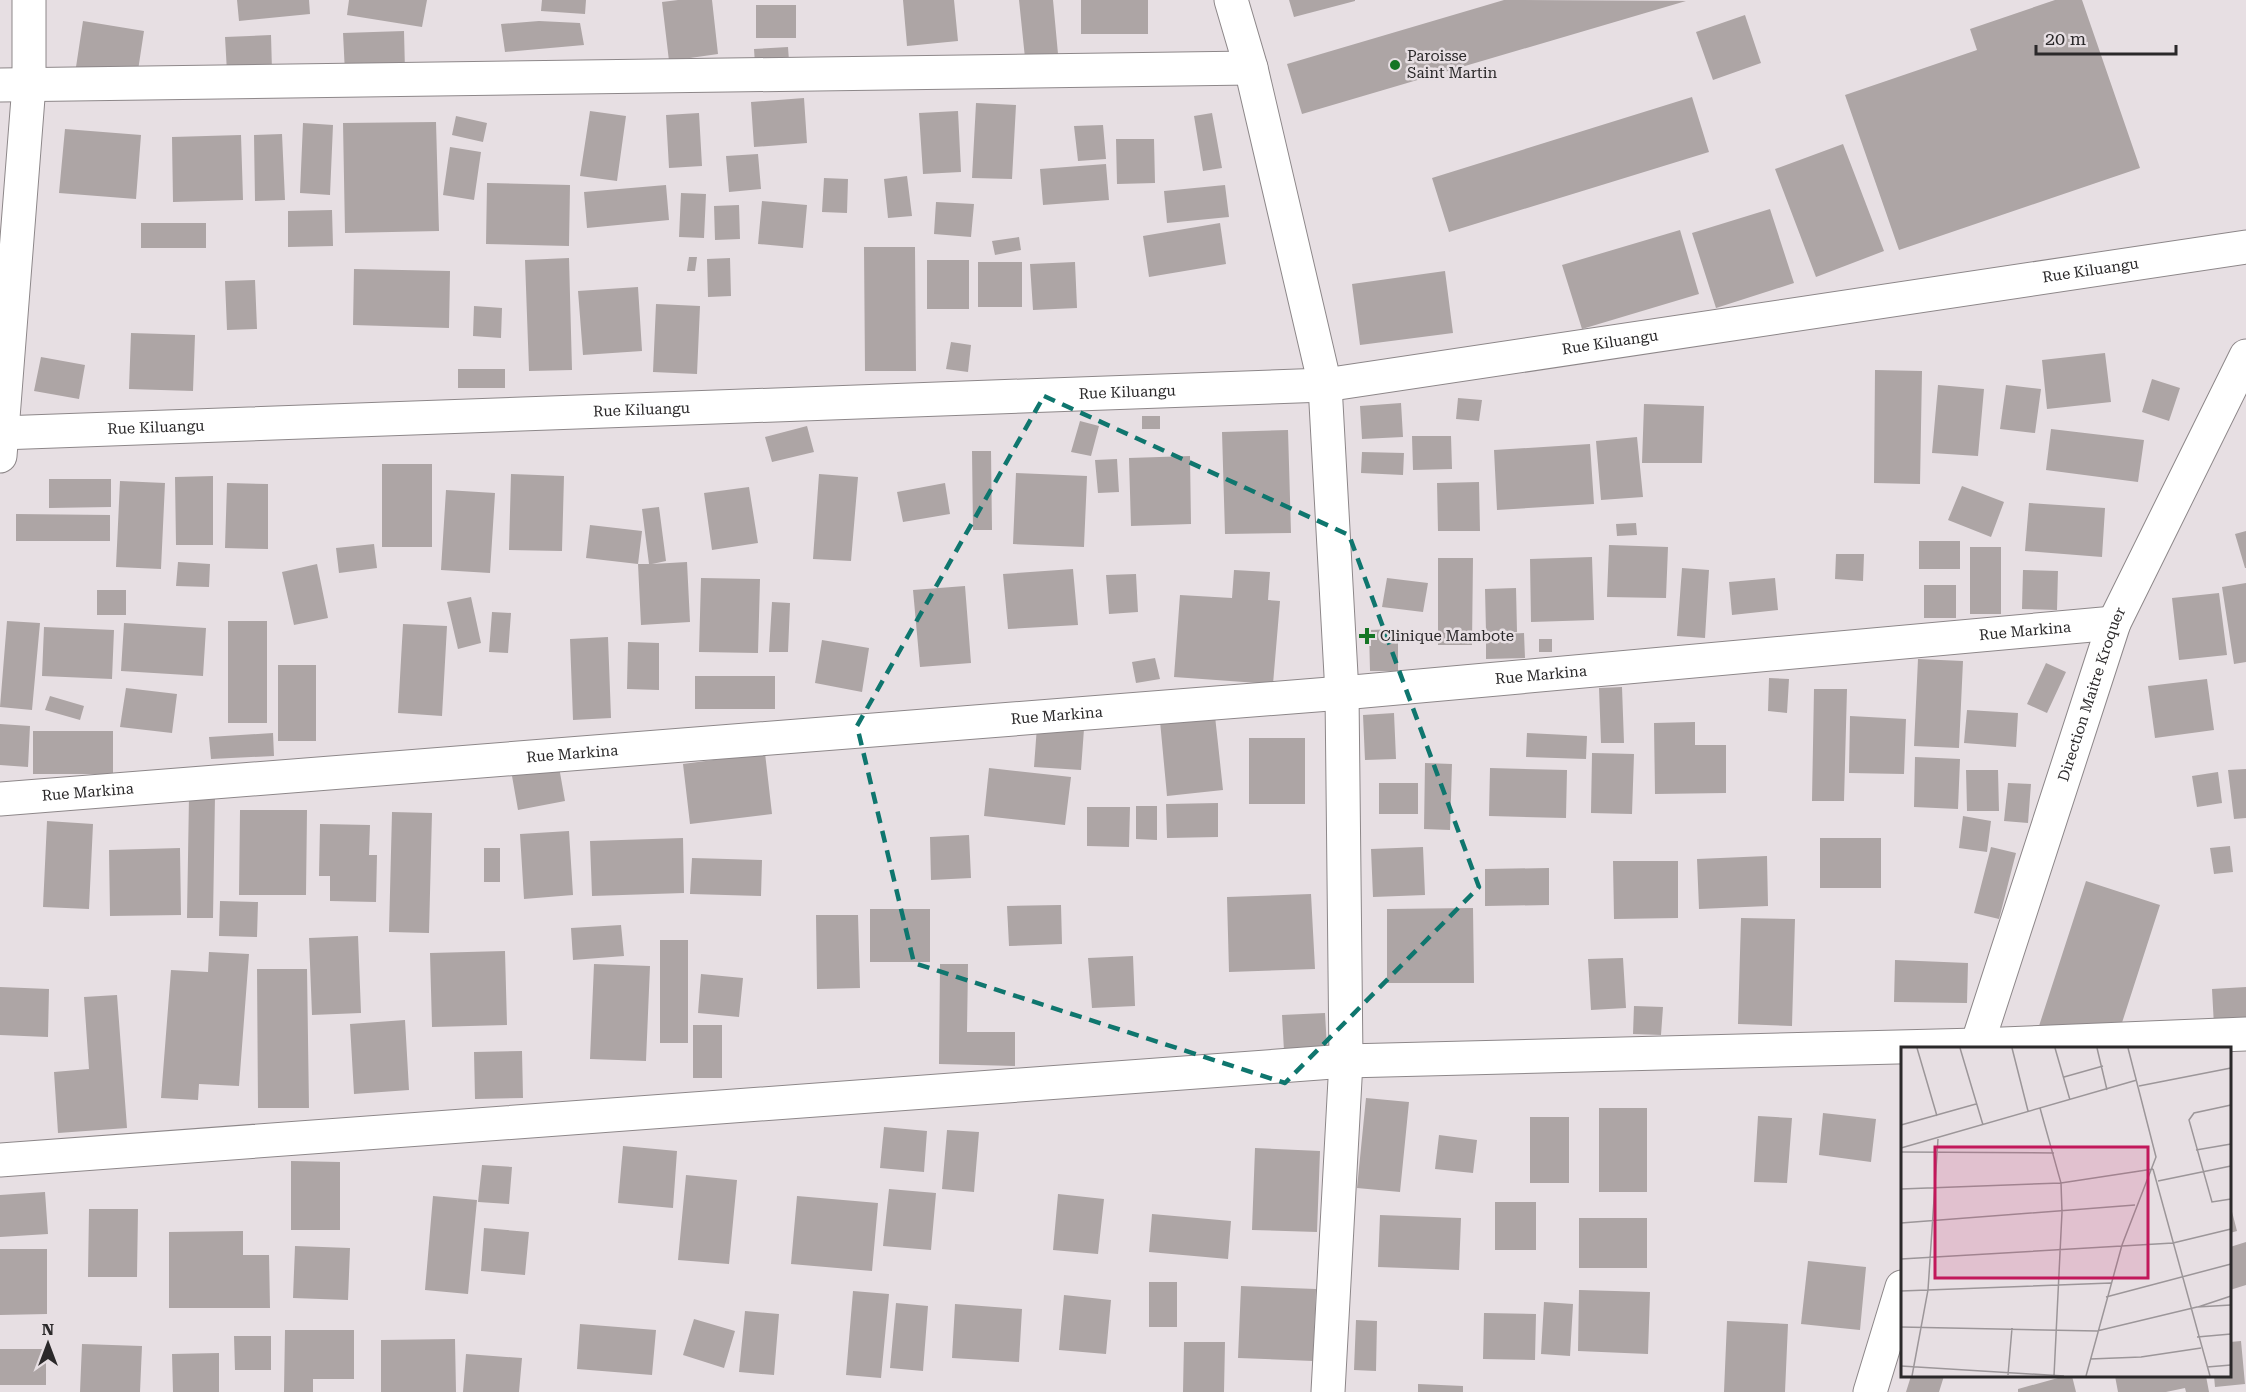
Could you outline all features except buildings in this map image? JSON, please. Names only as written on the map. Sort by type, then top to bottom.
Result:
[{"type":"street","points":[[1,441],[15,85],[29,0]]},
{"type":"street","points":[[1231,0],[1251,68],[1325,385],[1342,693],[1346,1060],[1328,1392]]},
{"type":"street","points":[[15,85],[1251,68]]},
{"type":"street","name":"Rue Kiluangu","points":[[1,441],[1325,385],[2246,247]]},
{"type":"street","name":"Direction Maitre Kroquer","points":[[1976,1047],[2114,623],[2246,356]]},
{"type":"street","name":"Rue Markina","points":[[0,799],[1342,693],[2114,623]]},
{"type":"street","points":[[1976,1047],[2246,1034]]},
{"type":"street","points":[[0,1160],[1346,1060],[1901,1049]]},
{"type":"street","points":[[1870,1392],[1901,1290]]},
{"type":"highlighted area","points":[[1044,396],[1349,535],[1479,887],[1285,1083],[914,963],[857,726]]},
{"type":"place","name":"Paroisse Saint Martin","points":[[1395,65]]},
{"type":"place","name":"Clinique Mambote","points":[[1367,636]]}]
